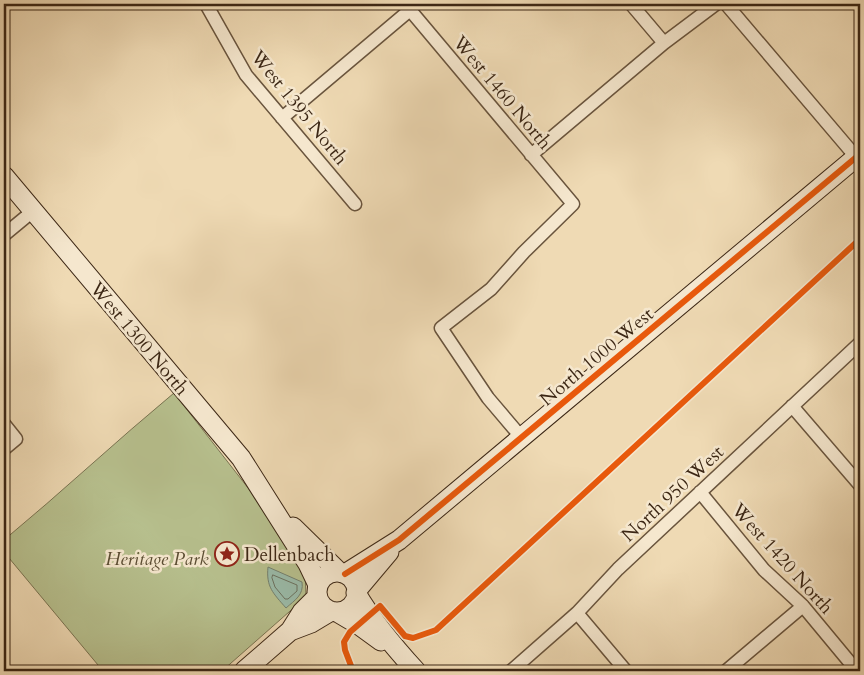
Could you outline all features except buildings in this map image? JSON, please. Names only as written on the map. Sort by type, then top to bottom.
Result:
[{"type":"street","name":"West 1395 North","points":[[206,4],[246,75],[355,204]]},
{"type":"street","points":[[631,4],[664,43]]},
{"type":"street","points":[[531,155],[664,43],[716,4]]},
{"type":"street","points":[[726,4],[858,155]]},
{"type":"street","points":[[282,118],[407,7]]},
{"type":"street","name":"West 1460 North","points":[[407,7],[572,204],[524,252],[491,289],[441,328],[488,398],[522,438]]},
{"type":"street","name":"North 1000 West","points":[[342,573],[399,540],[858,155]]},
{"type":"street","name":"West 1300 North","points":[[4,176],[241,458],[308,564],[317,591]]},
{"type":"street","points":[[4,235],[33,211]]},
{"type":"street","name":"North 950 West","points":[[511,671],[578,613],[618,568],[860,343]]},
{"type":"street","points":[[792,406],[860,485]]},
{"type":"street","points":[[4,424],[16,439],[4,449]]},
{"type":"street","name":"West 1420 North","points":[[700,492],[764,570],[803,606],[857,671]]},
{"type":"street","name":"West 1300 North","points":[[271,504],[342,573]]},
{"type":"street","name":"North 1000 West","points":[[357,591],[399,540]]},
{"type":"street","points":[[244,671],[290,631],[326,575],[342,573],[352,579],[370,616],[400,655],[416,671]]},
{"type":"street","points":[[317,591],[324,608],[359,625],[400,655]]},
{"type":"street","points":[[290,631],[334,612],[350,608],[354,603],[357,591]]},
{"type":"street","points":[[726,671],[803,606]]},
{"type":"street","points":[[578,613],[626,671]]},
{"type":"green space","name":"Heritage Park","points":[[174,393],[266,511],[305,569],[306,597],[222,671],[103,671],[4,552],[4,540]]},
{"type":"water","points":[[268,567],[302,582],[300,594],[286,608],[269,585]]},
{"type":"cycle path","points":[[345,574],[399,540],[860,154]]},
{"type":"cycle path","points":[[353,671],[344,642],[350,632],[380,606],[405,636],[413,638],[436,630],[860,239]]},
{"type":"place","name":"Dellenbach","points":[[227,554]]}]
